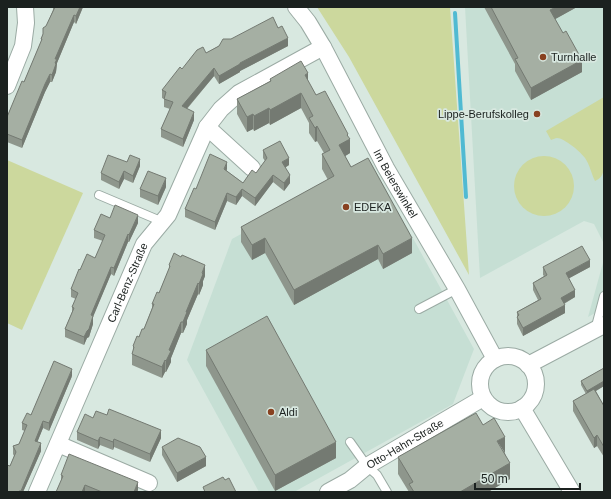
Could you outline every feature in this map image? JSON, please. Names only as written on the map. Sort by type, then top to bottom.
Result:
[{"type":"street","points":[[7,86],[23,46],[26,23],[25,7]]},
{"type":"street","name":"Im Beierswinkel","points":[[296,7],[308,22],[386,168],[457,289],[495,359]]},
{"type":"street","name":"Carl-Benz-Straße","points":[[37,492],[144,244],[168,215],[207,127],[221,109],[239,93],[322,47]]},
{"type":"street","points":[[207,127],[252,168]]},
{"type":"street","points":[[528,365],[600,327]]},
{"type":"street","points":[[507,356],[522,360],[528,365],[535,380],[535,388],[533,396],[528,403],[522,408],[505,412],[496,410],[489,405],[480,390],[482,373],[487,366],[495,359],[507,356]]},
{"type":"street","name":"Otto-Hahn-Straße","points":[[328,492],[350,480],[367,466],[484,398]]},
{"type":"street","points":[[522,408],[572,492]]},
{"type":"street","points":[[58,444],[149,483]]},
{"type":"lane","points":[[99,195],[163,222]]},
{"type":"lane","points":[[419,309],[457,289]]},
{"type":"lane","points":[[600,327],[604,296]]},
{"type":"lane","points":[[350,442],[367,466],[377,475],[387,492]]},
{"type":"shaded area","name":"Lippe-Berufskolleg","points":[[465,7],[604,7],[604,244],[594,224],[584,221],[480,278]]},
{"type":"shaded area","points":[[371,162],[474,349],[453,404],[294,492],[259,492],[187,360],[232,239]]},
{"type":"shaded area","points":[[604,259],[604,308],[588,317]]},
{"type":"green space","points":[[317,7],[450,7],[469,275],[349,57]]},
{"type":"green space","points":[[604,97],[604,167],[602,176],[595,181],[583,155],[564,140],[557,138],[551,140],[546,131]]},
{"type":"green space","points":[[538,156],[550,156],[566,164],[572,174],[574,186],[572,198],[566,208],[550,216],[538,216],[522,208],[514,192],[514,180],[522,164]]},
{"type":"green space","points":[[7,160],[83,193],[22,330],[7,323]]},
{"type":"building","points":[[55,7],[80,7],[76,16],[74,15],[55,59],[57,59],[52,75],[50,74],[45,84],[22,140],[7,134],[7,117],[42,39],[43,28],[46,26]]},
{"type":"building","name":"Turnhalle","points":[[491,7],[556,7],[550,10],[563,33],[566,31],[582,60],[531,88],[515,59],[518,58]]},
{"type":"building","points":[[273,17],[278,28],[282,26],[288,38],[240,63],[219,76],[214,68],[182,106],[194,112],[183,139],[161,129],[173,102],[164,99],[166,92],[162,90],[180,67],[182,69],[197,50],[203,47],[206,53],[219,46],[223,39],[231,39]]},
{"type":"building","points":[[301,61],[308,73],[305,75],[316,95],[325,91],[348,134],[347,135],[350,139],[339,145],[351,167],[368,158],[412,238],[383,254],[378,245],[294,290],[265,238],[252,245],[241,227],[334,176],[322,154],[330,150],[317,126],[315,128],[309,118],[313,116],[301,93],[270,110],[269,108],[254,116],[253,114],[247,117],[237,99],[271,81],[270,79]]},
{"type":"building","points":[[280,141],[289,158],[282,162],[290,175],[284,183],[273,175],[255,198],[242,189],[236,197],[227,193],[215,222],[185,209],[194,188],[196,189],[210,154],[227,162],[224,169],[243,183],[252,170],[256,173],[267,158],[263,150]]},
{"type":"building","points":[[108,155],[127,162],[130,155],[140,159],[133,176],[124,171],[119,182],[101,173]]},
{"type":"building","points":[[148,171],[166,178],[158,196],[140,189]]},
{"type":"building","points":[[115,205],[138,215],[129,235],[128,234],[114,268],[111,267],[91,315],[93,316],[89,329],[84,337],[65,329],[74,308],[72,307],[78,293],[71,289],[87,254],[95,258],[105,235],[94,230],[101,214],[110,218]]},
{"type":"building","points":[[582,246],[590,260],[566,273],[575,290],[561,298],[565,305],[523,328],[517,317],[519,315],[517,312],[541,299],[533,283],[547,275],[543,267]]},
{"type":"building","points":[[174,253],[181,257],[182,255],[205,265],[203,274],[183,322],[181,322],[169,350],[171,351],[162,367],[132,354],[137,336],[139,337],[142,329],[144,329],[154,304],[152,304],[157,292],[159,293]]},
{"type":"building","name":"Aldi","points":[[267,316],[336,442],[275,475],[206,350]]},
{"type":"building","points":[[54,361],[72,369],[49,423],[43,421],[35,441],[41,443],[21,491],[7,492],[7,465],[10,466],[16,452],[13,446],[19,444],[27,425],[22,423],[27,413],[31,415]]},
{"type":"building","points":[[604,368],[604,381],[587,391],[581,381]]},
{"type":"building","points":[[594,389],[604,406],[604,447],[597,435],[594,438],[573,401]]},
{"type":"building","points":[[109,409],[161,430],[150,454],[114,439],[113,442],[100,437],[98,441],[77,432],[85,414],[93,418],[96,411],[107,415]]},
{"type":"building","points":[[476,413],[483,425],[494,418],[505,437],[497,441],[510,463],[460,492],[414,492],[409,484],[413,482],[398,457]]},
{"type":"building","points":[[178,438],[200,447],[206,457],[177,473],[162,447]]},
{"type":"building","points":[[69,454],[138,482],[134,492],[102,492],[85,485],[82,492],[56,492],[63,476],[61,475]]},
{"type":"building","points":[[223,477],[225,480],[229,478],[236,492],[205,492],[203,487]]},
{"type":"waterway","points":[[455,13],[466,197]]},
{"type":"place","name":"Turnhalle","points":[[543,57]]},
{"type":"place","name":"Lippe-Berufskolleg","points":[[537,114]]},
{"type":"place","name":"EDEKA","points":[[346,207]]},
{"type":"place","name":"Aldi","points":[[271,412]]}]
